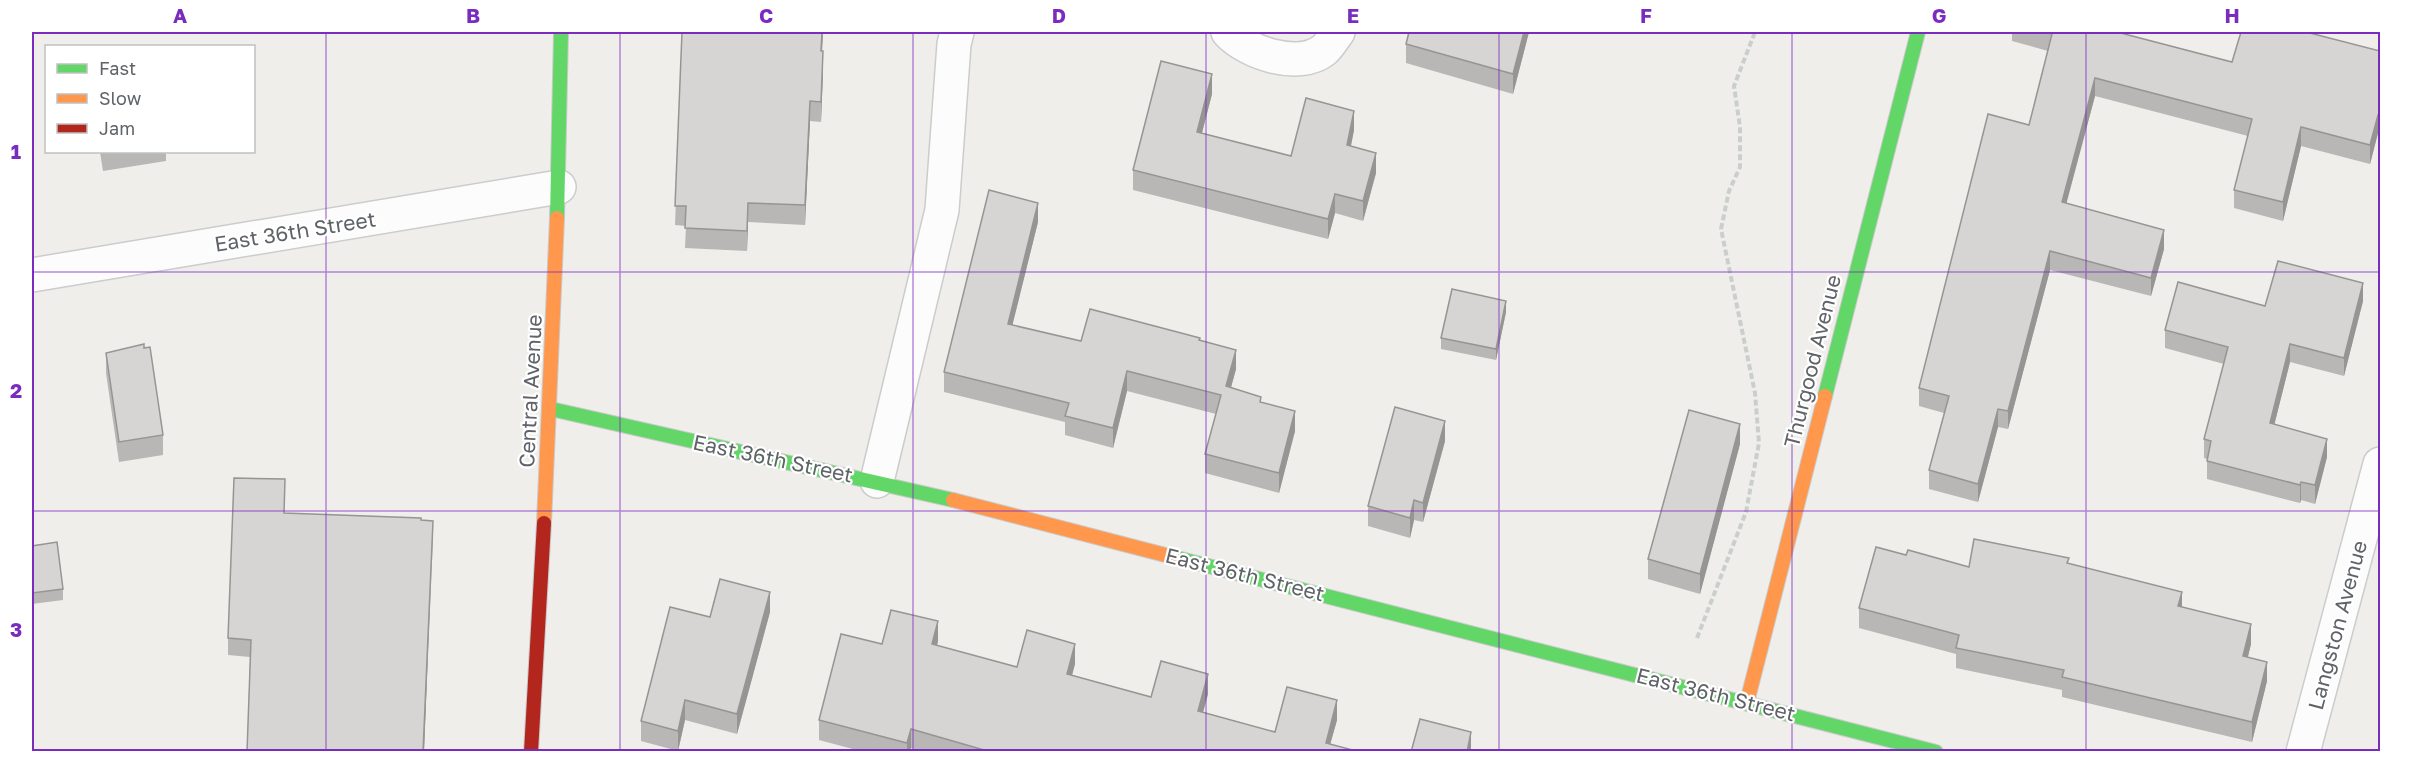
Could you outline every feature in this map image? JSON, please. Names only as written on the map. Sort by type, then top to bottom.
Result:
[{"type":"street","name":"Central Avenue","points":[[531,752],[551,409],[559,187],[561,32]]},
{"type":"street","points":[[876,481],[942,210],[957,32]]},
{"type":"street","points":[[1228,32],[1236,41],[1260,54],[1278,58],[1312,57],[1324,50],[1338,32]]},
{"type":"street","name":"Thurgood Avenue","points":[[1747,702],[1918,32]]},
{"type":"street","name":"East 36th Street","points":[[32,275],[559,187]]},
{"type":"street","name":"East 36th Street","points":[[551,409],[876,481],[1936,752]]},
{"type":"street","name":"Langston Avenue","points":[[2303,752],[2380,464]]},
{"type":"path","points":[[1697,638],[1746,513],[1759,442],[1755,393],[1721,229],[1729,191],[1740,167],[1740,127],[1734,86],[1755,32]]},
{"type":"building","points":[[682,32],[822,32],[821,102],[810,101],[805,205],[748,203],[747,231],[685,228],[686,206],[675,206]]},
{"type":"building","points":[[1409,32],[1524,32],[1513,74],[1406,44]]},
{"type":"building","points":[[2045,32],[2117,32],[2232,62],[2241,32],[2306,32],[2380,51],[2380,115],[2378,115],[2370,145],[2301,127],[2283,202],[2234,190],[2252,119],[2095,78],[2062,202],[2164,230],[2151,278],[2050,251],[2008,411],[1998,409],[1978,484],[1929,470],[1949,396],[1919,388],[1988,114],[2029,125],[2052,34]]},
{"type":"building","points":[[1161,61],[1212,74],[1197,132],[1291,156],[1306,98],[1354,111],[1347,145],[1376,153],[1363,201],[1335,194],[1328,219],[1133,170]]},
{"type":"building","points":[[989,190],[1038,203],[1008,324],[1081,341],[1090,309],[1200,338],[1199,340],[1236,350],[1226,386],[1261,397],[1260,402],[1295,411],[1279,473],[1205,454],[1221,395],[1127,371],[1113,428],[1065,416],[1069,403],[944,372]]},
{"type":"building","points":[[2278,261],[2363,283],[2344,358],[2290,344],[2270,423],[2327,439],[2315,485],[2301,482],[2300,485],[2207,461],[2211,441],[2204,439],[2228,347],[2165,330],[2178,282],[2265,306]]},
{"type":"building","points":[[1452,289],[1506,301],[1496,349],[1441,338]]},
{"type":"building","points":[[144,344],[144,348],[150,347],[163,435],[119,442],[106,353]]},
{"type":"building","points":[[1395,407],[1445,421],[1423,503],[1414,500],[1410,518],[1368,506]]},
{"type":"building","points":[[1689,410],[1740,424],[1700,574],[1648,559]]},
{"type":"building","points":[[234,478],[285,479],[284,513],[421,518],[421,520],[433,521],[423,752],[247,752],[251,640],[228,638]]},
{"type":"building","points":[[1974,539],[2069,558],[2067,563],[2182,592],[2178,606],[2251,624],[2243,656],[2267,662],[2252,722],[2062,677],[2064,670],[1956,648],[1959,635],[1859,608],[1876,547],[1906,555],[1908,550],[1969,567]]},
{"type":"building","points":[[57,542],[63,589],[32,593],[32,546]]},
{"type":"building","points":[[720,579],[770,592],[737,714],[685,700],[678,731],[641,721],[670,607],[710,617]]},
{"type":"building","points":[[891,610],[938,621],[932,644],[1017,667],[1027,630],[1075,644],[1067,674],[1151,697],[1161,661],[1208,674],[1198,711],[1275,732],[1287,687],[1337,700],[1326,743],[1360,752],[991,752],[911,729],[907,743],[819,720],[841,634],[882,644]]},
{"type":"building","points":[[1420,719],[1471,732],[1467,752],[1411,752]]},
{"type":"traffic: fast","points":[[557,218],[561,32]]},
{"type":"traffic: fast","points":[[1825,396],[1918,32]]},
{"type":"traffic: fast","points":[[551,409],[953,500]]},
{"type":"traffic: fast","points":[[1173,557],[1936,752]]},
{"type":"traffic: slow","points":[[544,523],[557,218]]},
{"type":"traffic: slow","points":[[1747,702],[1825,396]]},
{"type":"traffic: slow","points":[[953,500],[1173,557]]},
{"type":"traffic: jam","points":[[531,752],[544,523]]}]
